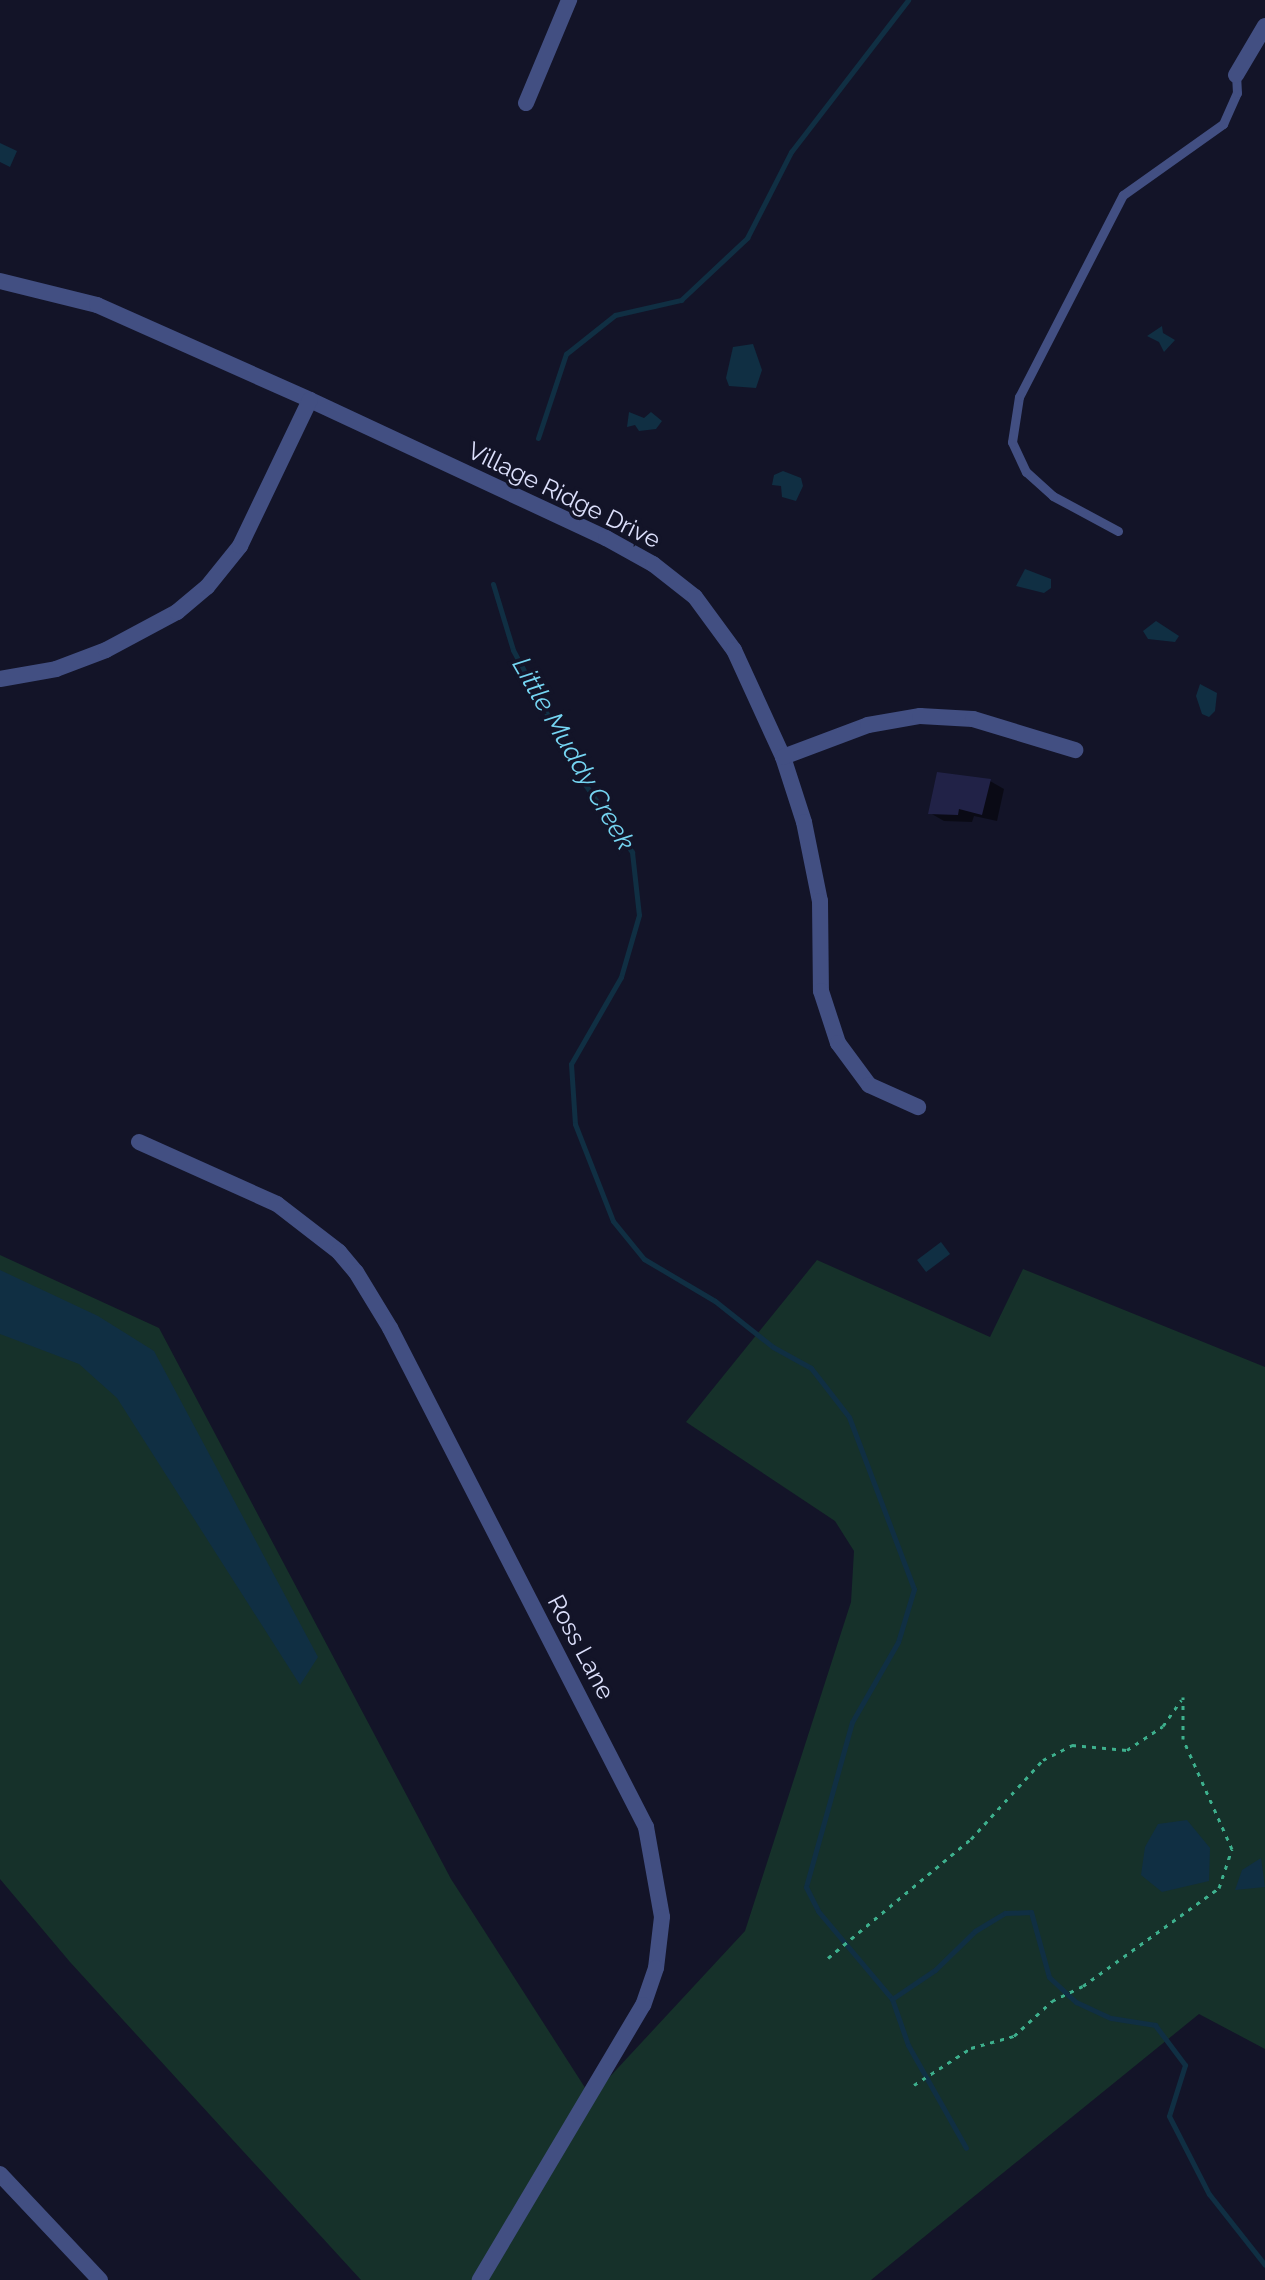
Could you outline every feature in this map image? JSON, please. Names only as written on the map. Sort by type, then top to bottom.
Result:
[{"type":"street","points":[[526,103],[569,0]]},
{"type":"street","points":[[1236,75],[1265,26]]},
{"type":"street","name":"Village Ridge Drive","points":[[0,281],[97,305],[606,538],[675,580],[727,638],[783,757],[815,861],[818,951],[828,1017],[852,1066],[869,1085],[918,1107]]},
{"type":"street","points":[[0,679],[56,669],[106,650],[154,626],[207,587],[252,522],[310,400]]},
{"type":"street","points":[[783,757],[868,725],[920,716],[973,719],[1075,750]]},
{"type":"street","name":"Ross Lane","points":[[139,1142],[277,1204],[319,1235],[356,1272],[390,1328],[646,1827],[662,1917],[656,1968],[643,2005],[480,2280]]},
{"type":"street","points":[[0,2174],[100,2280]]},
{"type":"lane","points":[[1118,531],[1053,496],[1026,472],[1012,442],[1019,397],[1123,195],[1223,124],[1237,93],[1236,75]]},
{"type":"path","points":[[828,1958],[867,1929],[971,1839],[1043,1760],[1072,1745],[1104,1752],[1127,1750],[1163,1726],[1183,1697],[1183,1739],[1232,1849],[1219,1888],[1083,1986],[1052,2001],[1014,2036],[971,2048],[914,2085]]},
{"type":"green space","points":[[0,1255],[159,1328],[451,1879],[591,2097],[745,1931],[851,1602],[854,1551],[835,1521],[686,1422],[817,1260],[990,1337],[1023,1269],[1265,1367],[1265,2049],[1199,2014],[871,2280],[361,2280],[70,1962],[0,1879]]},
{"type":"water","points":[[0,143],[17,151],[10,167],[0,162]]},
{"type":"water","points":[[1162,326],[1163,333],[1175,340],[1164,352],[1159,342],[1147,336]]},
{"type":"water","points":[[753,344],[762,370],[756,388],[729,386],[726,378],[733,347]]},
{"type":"water","points":[[629,412],[644,418],[651,412],[662,421],[656,429],[639,431],[635,425],[627,427]]},
{"type":"water","points":[[783,471],[801,478],[803,486],[796,501],[782,497],[781,486],[772,485],[774,475]]},
{"type":"water","points":[[1025,569],[1051,579],[1051,588],[1044,593],[1016,586]]},
{"type":"water","points":[[1156,621],[1179,636],[1175,642],[1148,639],[1143,631]]},
{"type":"water","points":[[1200,684],[1217,693],[1215,711],[1209,717],[1202,714],[1196,696]]},
{"type":"water","points":[[941,1242],[950,1254],[926,1272],[917,1260]]},
{"type":"water","points":[[0,1270],[98,1316],[154,1351],[318,1657],[300,1685],[117,1398],[79,1364],[0,1334]]},
{"type":"water","points":[[1187,1820],[1210,1848],[1209,1881],[1162,1892],[1141,1875],[1145,1847],[1158,1824]]},
{"type":"water","points":[[1261,1858],[1265,1887],[1235,1890],[1242,1870]]},
{"type":"building","points":[[937,772],[991,779],[982,815],[959,809],[958,815],[928,814]]},
{"type":"waterway","name":"Little Muddy Creek","points":[[538,438],[566,354],[615,315],[681,300],[747,238],[791,152],[908,0]]},
{"type":"waterway","name":"Little Muddy Creek","points":[[493,584],[513,650],[582,780],[632,852],[639,915],[621,977],[571,1064],[575,1124],[613,1221],[644,1259],[715,1301],[773,1347],[811,1368],[849,1417],[914,1589],[898,1642],[852,1722],[806,1887],[818,1911],[892,1999],[908,2045],[966,2148]]},
{"type":"waterway","points":[[892,1999],[935,1970],[975,1931],[1005,1913],[1031,1912],[1049,1977],[1076,2002],[1111,2018],[1155,2025],[1185,2065],[1169,2116],[1209,2194],[1265,2265]]}]
